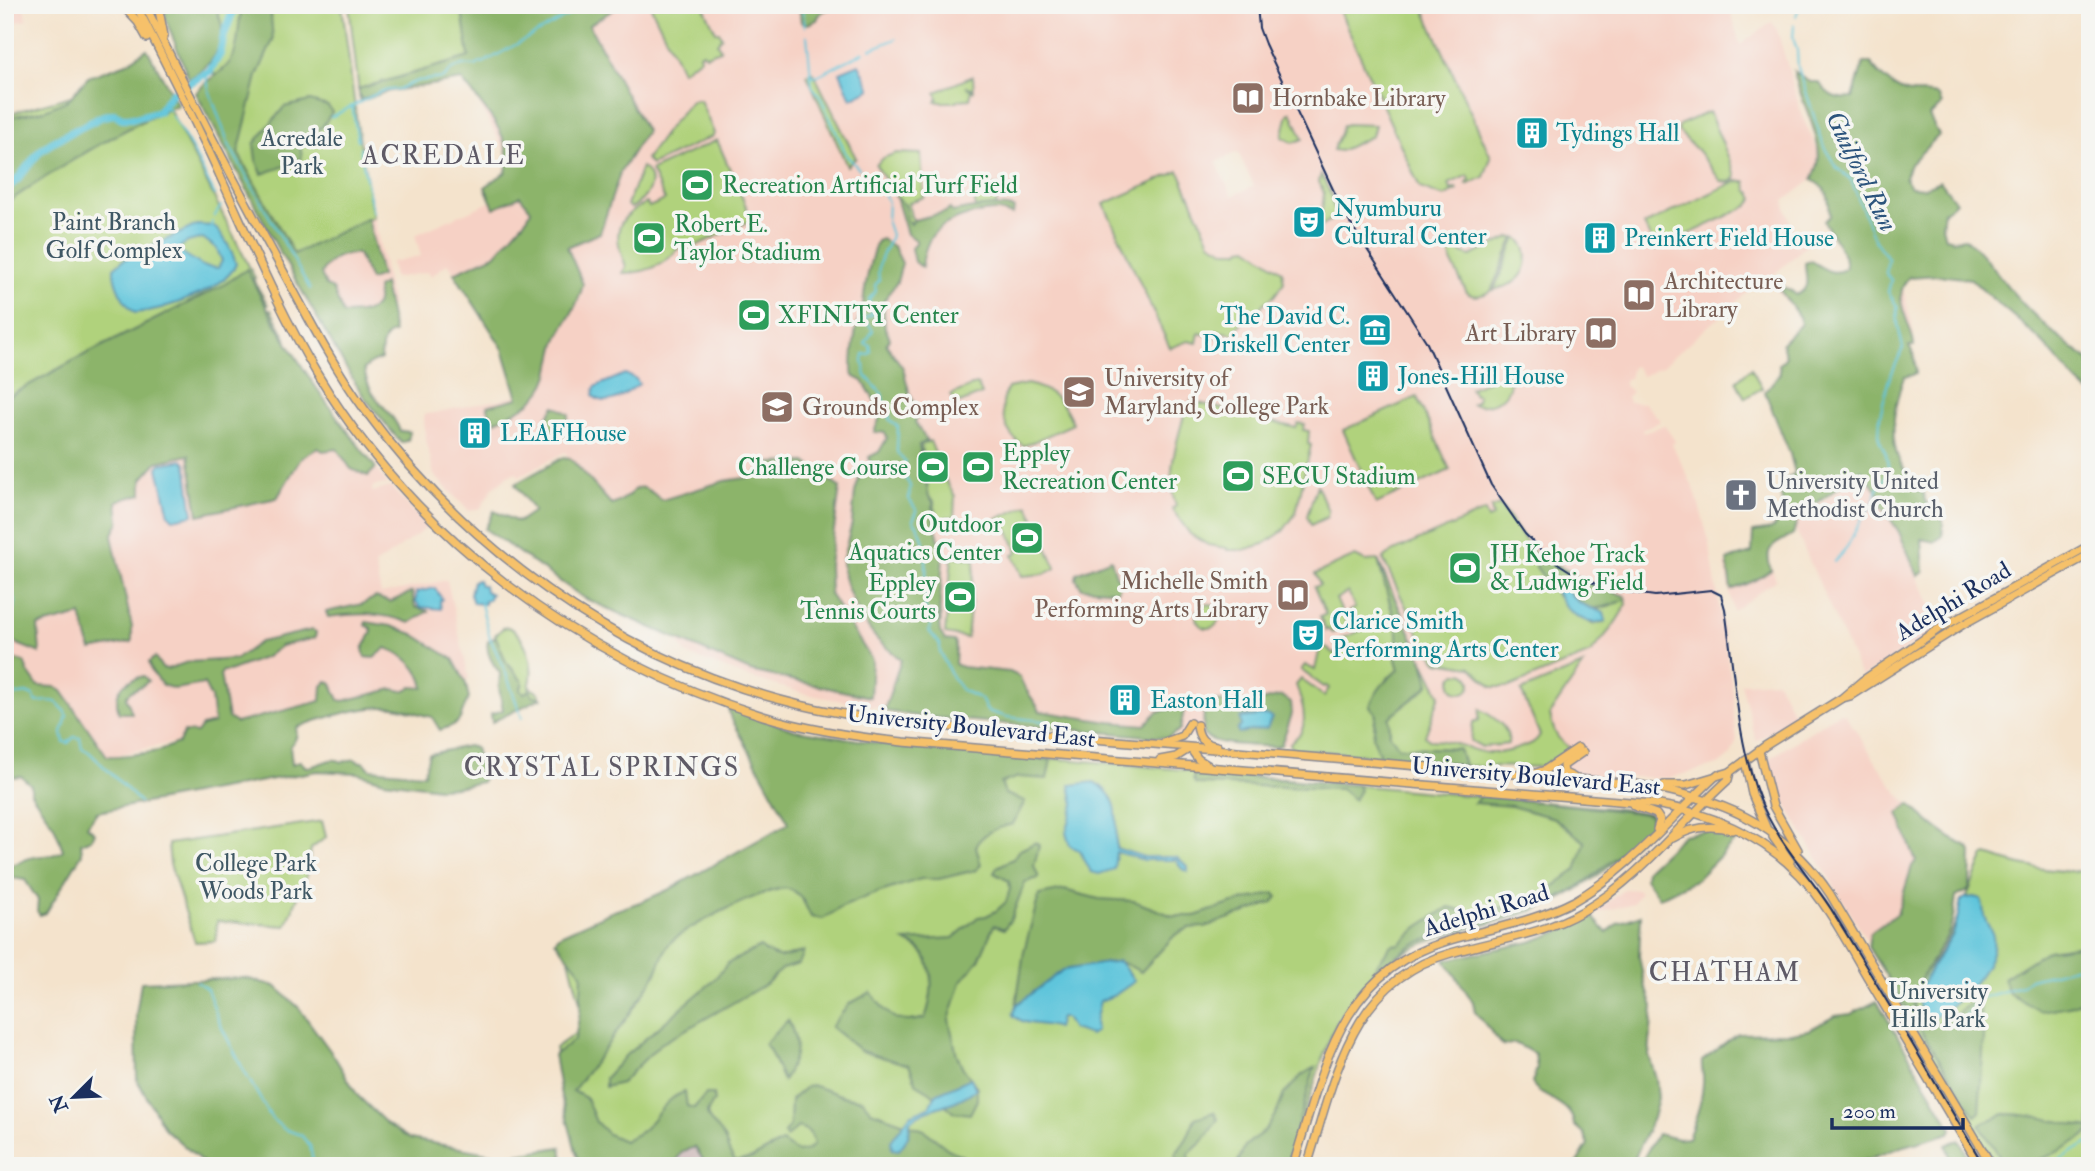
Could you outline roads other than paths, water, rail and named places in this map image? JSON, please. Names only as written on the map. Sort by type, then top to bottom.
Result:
[{"type":"main road","points":[[122,5],[138,22],[177,77]]},
{"type":"main road","name":"University Boulevard East","points":[[136,5],[177,77],[272,288],[309,361],[365,445],[450,538],[535,606],[603,649],[687,690],[773,719],[874,739],[1623,802],[1682,808],[1695,812],[1750,836],[1800,874],[1835,923],[1980,1166]]},
{"type":"main road","name":"University Boulevard East","points":[[145,5],[177,77]]},
{"type":"main road","points":[[158,5],[169,54]]},
{"type":"main road","name":"University Boulevard East","points":[[187,98],[306,315],[365,410],[417,473],[468,527],[546,589],[604,626],[705,676],[778,700],[876,720],[1636,784],[1707,800],[1767,830],[1807,864],[1835,904],[1992,1166]]},
{"type":"main road","points":[[378,475],[390,475]]},
{"type":"main road","name":"Adelphi Road","points":[[1293,1166],[1339,1031],[1351,1008],[1383,974],[1410,956],[1432,946],[1561,908],[1604,881],[1718,774],[1730,772],[1842,698],[1862,681],[1937,630],[2090,545]]},
{"type":"main road","name":"Adelphi Road","points":[[1842,698],[1850,696],[1981,614],[2090,554]]},
{"type":"main road","points":[[1149,744],[1178,739],[1193,724],[1199,736],[1209,745],[1243,748],[1252,752]]},
{"type":"main road","points":[[1142,762],[1173,758],[1190,748],[1203,763],[1221,768]]},
{"type":"main road","points":[[1527,775],[1545,770],[1581,750],[1562,768],[1564,773],[1580,780]]},
{"type":"main road","points":[[1759,751],[1773,806],[1807,864]]},
{"type":"main road","points":[[1745,761],[1752,794],[1767,830],[1800,874]]},
{"type":"main road","name":"Adelphi Road","points":[[1307,1166],[1347,1045],[1357,1024],[1385,990],[1408,973],[1441,956],[1545,929],[1573,917],[1622,886],[1728,780],[1730,772]]},
{"type":"main road","points":[[1636,784],[1686,785],[1718,774]]},
{"type":"main road","points":[[1623,802],[1656,814],[1660,820],[1653,836]]},
{"type":"main road","points":[[1648,859],[1674,838],[1692,828],[1728,829],[1750,836]]},
{"type":"water","points":[[859,64],[871,89],[851,99],[840,72]]},
{"type":"water","points":[[197,225],[214,226],[227,244],[236,264],[230,274],[219,283],[192,298],[135,313],[123,298],[115,280],[114,268],[123,260]],"holes":[[[203,238],[217,249],[222,261],[218,268],[203,266],[181,252],[180,247]]]},
{"type":"water","points":[[625,374],[636,379],[639,384],[610,401],[598,400],[593,396],[595,387]]},
{"type":"water","points":[[183,460],[186,463],[193,515],[173,519],[169,515],[158,468],[160,464]]},
{"type":"water","points":[[478,580],[480,585],[484,585],[485,591],[491,594],[484,604],[473,603],[470,594],[473,581]]},
{"type":"water","points":[[1556,581],[1563,583],[1580,603],[1604,613],[1606,621],[1589,622],[1572,613],[1559,598]]},
{"type":"water","points":[[435,588],[442,599],[441,609],[420,607],[416,602],[416,592]]},
{"type":"water","points":[[1266,715],[1272,717],[1267,728],[1239,733],[1237,730],[1241,726],[1240,718]]},
{"type":"water","points":[[1094,782],[1110,795],[1114,802],[1117,819],[1116,848],[1144,857],[1176,857],[1188,867],[1188,872],[1182,869],[1176,860],[1144,860],[1116,852],[1114,869],[1099,874],[1091,872],[1079,850],[1070,846],[1066,833],[1074,804],[1070,785]]},
{"type":"water","points":[[1974,897],[1981,899],[1984,916],[1993,936],[1989,960],[1973,985],[1962,996],[1929,1020],[1921,1011],[1921,989],[1953,934],[1961,901]]},
{"type":"water","points":[[1119,961],[1135,981],[1115,995],[1100,1001],[1095,1022],[1096,1031],[1090,1035],[1072,1029],[1065,1018],[1060,1018],[1057,1028],[1028,1023],[1013,1015],[1016,1005],[1063,970]]},
{"type":"water","points":[[971,1078],[976,1089],[959,1100],[925,1112],[910,1121],[909,1132],[902,1147],[899,1150],[892,1149],[891,1141],[910,1115],[929,1107],[936,1094]]},
{"type":"waterway","points":[[5,190],[17,180],[40,151],[54,141],[103,116],[115,114],[122,118],[135,118],[159,111],[172,93],[210,71],[220,54],[235,5]]},
{"type":"waterway","points":[[331,117],[382,91],[399,89],[417,81],[444,78],[451,70],[463,65],[476,66],[483,63],[587,5]]},
{"type":"waterway","points":[[802,5],[805,27]]},
{"type":"waterway","name":"Guilford Run","points":[[1796,16],[1800,5]]},
{"type":"waterway","name":"Guilford Run","points":[[1794,25],[1793,38],[1798,67],[1824,147],[1837,168],[1851,180],[1875,241],[1888,258],[1886,274],[1891,280],[1888,292],[1897,306],[1903,348],[1888,382],[1880,416],[1879,439],[1886,454],[1889,472],[1847,547],[1834,562]]},
{"type":"waterway","points":[[807,36],[812,86],[820,96],[847,156],[859,169]]},
{"type":"waterway","points":[[871,49],[896,39]]},
{"type":"waterway","points":[[812,76],[864,52]]},
{"type":"waterway","points":[[206,74],[229,145],[310,289]]},
{"type":"waterway","points":[[167,100],[166,107],[169,110]]},
{"type":"waterway","points":[[352,106],[358,140]]},
{"type":"waterway","points":[[172,116],[215,195]]},
{"type":"waterway","points":[[360,148],[373,213]]},
{"type":"waterway","points":[[863,173],[875,189],[883,191],[888,202],[887,223],[891,235],[880,261],[876,291],[869,299],[872,315],[865,320],[873,330],[865,344],[870,345],[871,352],[864,354],[863,361],[866,376],[882,394],[889,419],[898,427],[897,452],[905,462],[903,473],[910,486],[909,499],[917,511],[913,520],[923,538],[925,549],[925,606],[932,621],[929,631],[940,644],[940,652],[952,677],[962,690],[981,699],[987,711],[1007,717],[1051,722]]},
{"type":"waterway","points":[[214,217],[221,206]]},
{"type":"waterway","points":[[211,226],[212,222]]},
{"type":"waterway","points":[[5,563],[15,604],[8,624],[5,647]]},
{"type":"waterway","points":[[481,604],[490,638],[522,718]]},
{"type":"waterway","points":[[5,669],[7,685],[15,695],[26,693],[33,696],[37,702],[52,701],[61,706],[67,716],[62,733],[64,742],[68,743],[74,737],[80,738],[82,748],[140,802]]},
{"type":"waterway","points":[[1958,1028],[1978,999],[2021,986],[2030,979],[2090,964]]},
{"type":"waterway","points":[[197,982],[207,989],[220,1024],[272,1119],[284,1129],[301,1135],[310,1146],[314,1166]]},
{"type":"waterway","points":[[2048,1166],[2090,1142]]},
{"type":"tram line","points":[[1257,5],[1259,28],[1265,44],[1345,215],[1426,341],[1491,485],[1525,534],[1547,556],[1562,566],[1581,578],[1612,590],[1655,596],[1711,590],[1721,595],[1746,753],[1759,797],[1782,841],[1831,909],[1984,1166]]},
{"type":"place","name":"Hornbake Library","points":[[1248,98]]},
{"type":"place","name":"Tydings Hall","points":[[1532,133]]},
{"type":"place","name":"Recreation Artificial Turf Field","points":[[697,185]]},
{"type":"place","name":"Nyumburu Cultural Center","points":[[1309,222]]},
{"type":"place","name":"Robert E. Taylor Stadium","points":[[649,238]]},
{"type":"place","name":"Preinkert Field House","points":[[1600,238]]},
{"type":"place","name":"Architecture Library","points":[[1639,295]]},
{"type":"place","name":"XFINITY Center","points":[[754,315]]},
{"type":"place","name":"The David C. Driskell Center","points":[[1375,330]]},
{"type":"place","name":"Art Library","points":[[1601,333]]},
{"type":"place","name":"Jones-Hill House","points":[[1373,376]]},
{"type":"place","name":"University of Maryland, College Park","points":[[1079,392]]},
{"type":"place","name":"Grounds Complex","points":[[777,407]]},
{"type":"place","name":"LEAFHouse","points":[[475,433]]},
{"type":"place","name":"Challenge Course","points":[[933,467]]},
{"type":"place","name":"Eppley Recreation Center","points":[[978,467]]},
{"type":"place","name":"SECU Stadium","points":[[1238,476]]},
{"type":"place","name":"University United Methodist Church","points":[[1741,495]]},
{"type":"place","name":"Outdoor Aquatics Center","points":[[1027,538]]},
{"type":"place","name":"JH Kehoe Track & Ludwig Field","points":[[1465,568]]},
{"type":"place","name":"Michelle Smith Performing Arts Library","points":[[1293,595]]},
{"type":"place","name":"Eppley Tennis Courts","points":[[960,597]]},
{"type":"place","name":"Clarice Smith Performing Arts Center","points":[[1308,635]]},
{"type":"place","name":"Easton Hall","points":[[1125,700]]},
{"type":"district","name":"ACREDALE","points":[[444,155]]},
{"type":"district","name":"CRYSTAL SPRINGS","points":[[602,767]]},
{"type":"district","name":"CHATHAM","points":[[1725,972]]},
{"type":"park label","name":"Acredale Park","points":[[302,152]]},
{"type":"park label","name":"Paint Branch Golf Complex","points":[[114,236]]},
{"type":"park label","name":"College Park Woods Park","points":[[256,877]]},
{"type":"park label","name":"University Hills Park","points":[[1938,1005]]}]
